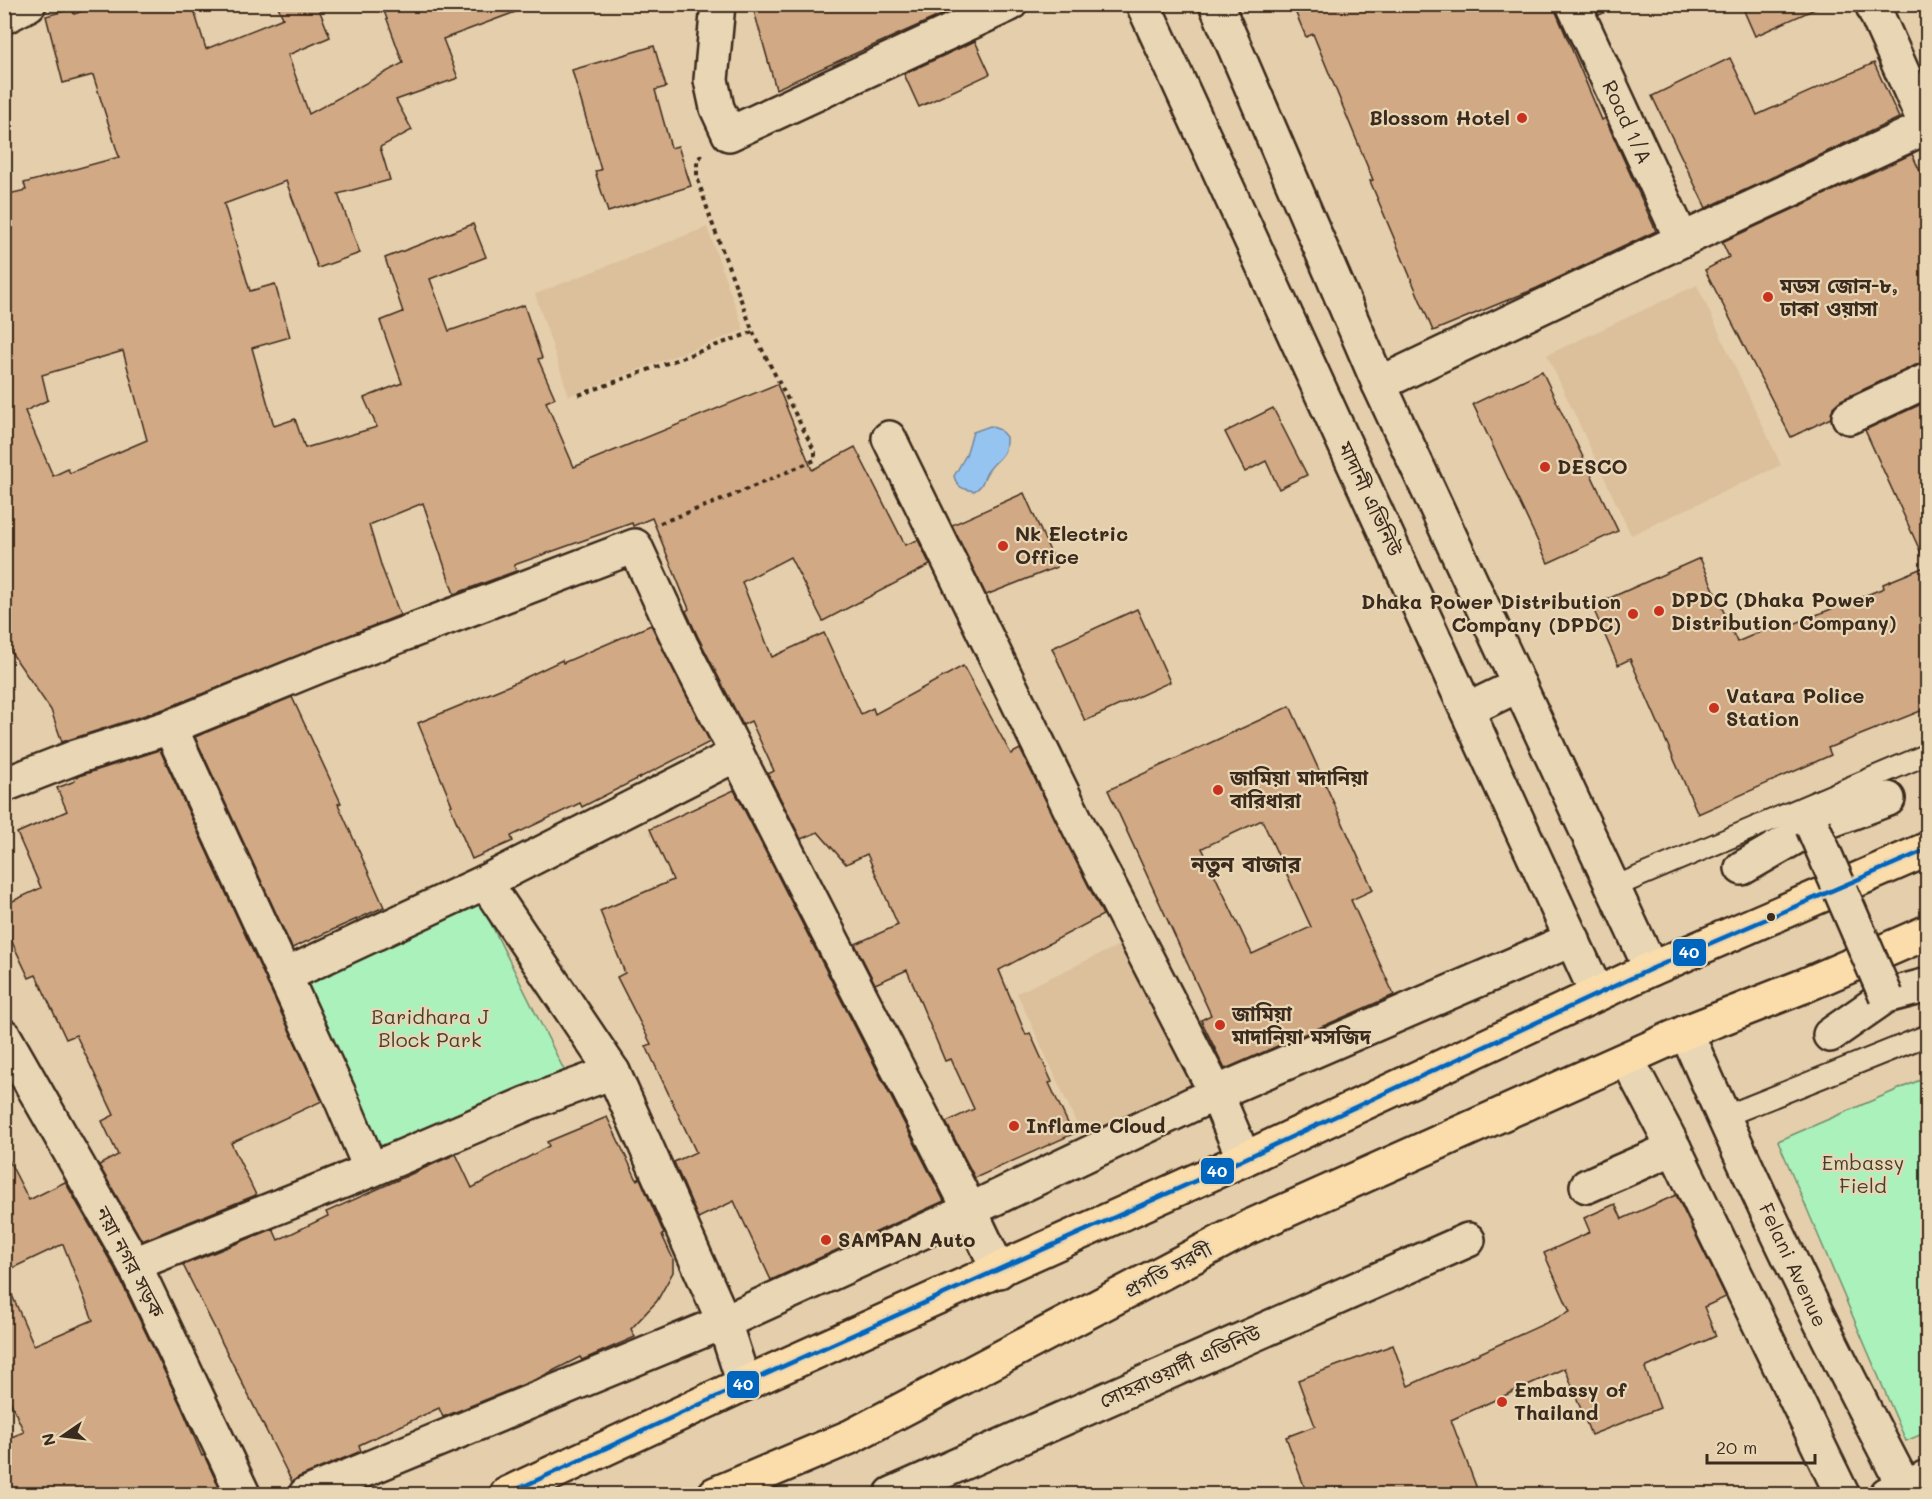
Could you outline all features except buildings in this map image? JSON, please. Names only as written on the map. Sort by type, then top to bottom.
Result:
[{"type":"main road","points":[[507,1494],[744,1384],[1244,1159],[1652,969],[1928,849]]},
{"type":"main road","name":"প্রগতি সরণী","points":[[715,1494],[850,1437],[1249,1227],[1686,1032],[1801,987],[1928,932]]},
{"type":"street","points":[[4,16],[29,4]]},
{"type":"street","points":[[718,4],[711,80],[717,108],[729,134],[1010,4]]},
{"type":"street","name":"মাদানী এভিনিউ","points":[[1143,4],[1597,994]]},
{"type":"street","points":[[1216,4],[1379,384],[1652,969]]},
{"type":"street","name":"Road 1/A","points":[[1573,4],[1682,240]]},
{"type":"street","points":[[1379,384],[1682,240],[1927,128],[1872,4]]},
{"type":"street","points":[[1849,417],[1928,380]]},
{"type":"street","points":[[889,438],[1080,829],[1216,1093],[1244,1159]]},
{"type":"street","points":[[4,784],[76,757],[170,727],[322,665],[636,546],[681,645],[999,1271]]},
{"type":"street","points":[[1467,710],[1519,685]]},
{"type":"street","points":[[170,727],[371,1170]]},
{"type":"street","points":[[284,976],[485,882],[737,754]]},
{"type":"street","points":[[1742,868],[1813,827],[1888,799]]},
{"type":"street","points":[[1813,827],[1886,996]]},
{"type":"street","points":[[485,882],[613,1072],[724,1322],[744,1384]]},
{"type":"street","points":[[306,1494],[724,1322],[970,1210],[1216,1093],[1573,939]]},
{"type":"street","points":[[1830,1035],[1886,996],[1928,985]]},
{"type":"street","name":"Felani Avenue","points":[[1686,1032],[1723,1117],[1839,1362],[1907,1488]]},
{"type":"street","name":"নয়া নগর সড়ক","points":[[4,1036],[12,1069],[134,1264],[243,1494]]},
{"type":"street","points":[[1628,1059],[1674,1148],[1842,1494]]},
{"type":"street","points":[[134,1264],[371,1170],[528,1103],[613,1072]]},
{"type":"street","points":[[1587,1186],[1674,1148]]},
{"type":"street","name":"সোহরাওয়ার্দী এভিনিউ","points":[[892,1494],[1468,1239]]},
{"type":"lane","points":[[1614,887],[1928,754]]},
{"type":"lane","points":[[1723,1117],[1928,1035]]},
{"type":"path","points":[[636,546],[642,530],[724,499],[815,460],[815,452],[753,332],[697,177],[697,160],[729,134]]},
{"type":"path","points":[[579,395],[753,332]]},
{"type":"shaded area","points":[[707,227],[744,330],[569,396],[535,294]]},
{"type":"shaded area","points":[[1697,285],[1781,465],[1631,535],[1547,355]]},
{"type":"shaded area","points":[[1126,942],[1191,1084],[1082,1135],[1017,993]]},
{"type":"green space","name":"Baridhara J Block Park","points":[[478,898],[567,1076],[378,1163],[297,974]]},
{"type":"green space","name":"Embassy Field","points":[[1927,1077],[1927,1432],[1906,1441],[1778,1141]]},
{"type":"water","points":[[990,426],[1000,430],[1006,437],[1005,449],[988,471],[980,487],[974,491],[964,489],[957,483],[954,476],[966,455],[973,432]]},
{"type":"transit line","name":"40","points":[[507,1494],[744,1384],[1244,1159],[1651,969],[1928,849]]},
{"type":"place","name":"Blossom Hotel","points":[[1522,118]]},
{"type":"place","name":"মডস জোন-৮, ঢাকা ওয়াসা","points":[[1768,297]]},
{"type":"place","name":"DESCO","points":[[1545,467]]},
{"type":"place","name":"Nk Electric Office","points":[[1003,546]]},
{"type":"place","name":"DPDC (Dhaka Power Distribution Company)","points":[[1659,611]]},
{"type":"place","name":"Dhaka Power Distribution Company (DPDC)","points":[[1633,614]]},
{"type":"place","name":"Vatara Police Station","points":[[1714,708]]},
{"type":"place","name":"জামিয়া মাদানিয়া বারিধারা","points":[[1218,790]]},
{"type":"place","name":"জামিয়া মাদানিয়া মসজিদ","points":[[1220,1025]]},
{"type":"place","name":"Inflame Cloud","points":[[1014,1126]]},
{"type":"place","name":"SAMPAN Auto","points":[[826,1240]]},
{"type":"place","name":"Embassy of Thailand","points":[[1502,1402]]},
{"type":"district","name":"নতুন বাজার","points":[[1246,864]]}]
